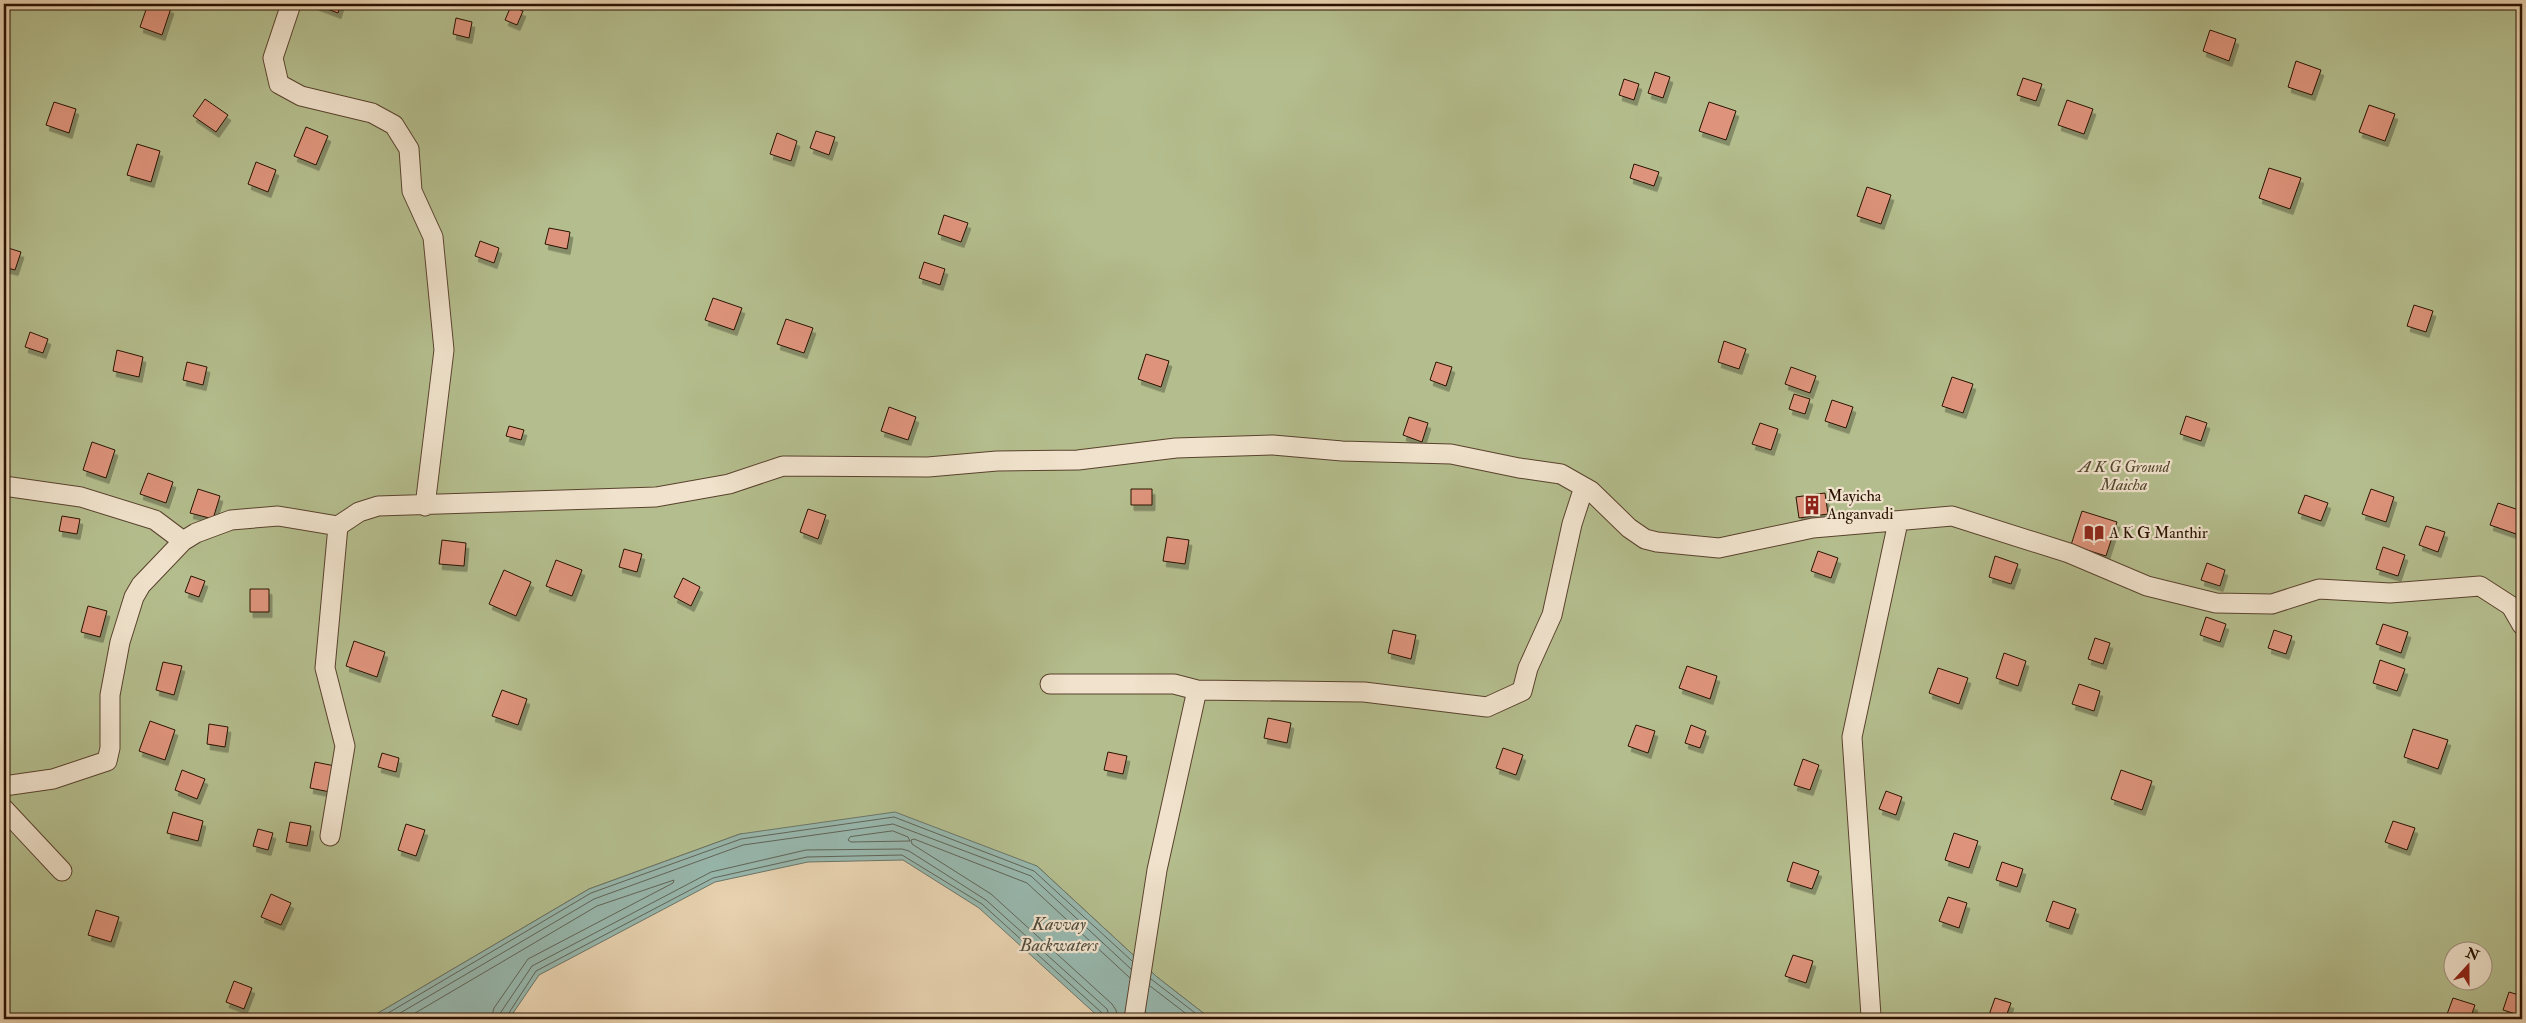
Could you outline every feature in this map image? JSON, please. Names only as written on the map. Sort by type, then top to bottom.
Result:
[{"type":"street","points":[[292,4],[273,58],[279,84],[300,96],[372,113],[394,126],[409,149],[412,192],[433,237],[444,350],[425,506]]},
{"type":"street","points":[[4,786],[53,779],[107,761],[110,748],[110,695],[120,642],[134,597],[141,584],[183,541],[230,520],[278,516],[338,526],[367,508],[656,497],[729,484],[782,466],[928,467],[997,461],[1078,460],[1176,448],[1274,445],[1342,452],[1451,454],[1519,468],[1562,474],[1584,487],[1629,528],[1645,539],[1657,542],[1719,548],[1813,528],[1952,516],[2069,553],[2147,586],[2216,603],[2272,604],[2319,589],[2390,593],[2480,586],[2511,606],[2522,625]]},
{"type":"street","points":[[4,486],[81,497],[155,520],[183,541]]},
{"type":"street","points":[[1050,684],[1174,684],[1197,690],[1364,692],[1487,707],[1501,702],[1522,691],[1528,668],[1552,615],[1572,524],[1584,487]]},
{"type":"street","points":[[1871,1016],[1852,737],[1898,522]]},
{"type":"street","points":[[330,836],[345,746],[325,668],[338,526]]},
{"type":"street","points":[[1134,1019],[1157,870],[1197,690]]},
{"type":"street","points":[[4,808],[62,871]]},
{"type":"green space","name":"A K G Ground Maicha","points":[[4,4],[2522,4],[2522,1019],[1211,1019],[1157,977],[1037,866],[740,834],[589,889],[368,1019],[4,1019]]},
{"type":"water","name":"Kavvay Backwaters","points":[[895,812],[1037,866],[1157,977],[1211,1019],[1101,1019],[979,908],[903,860],[808,862],[715,882],[539,975],[509,1019],[368,1019],[589,889],[740,834]]},
{"type":"building","points":[[148,4],[158,4],[171,8],[162,35],[140,27]]},
{"type":"building","points":[[314,4],[341,4],[338,13]]},
{"type":"building","points":[[511,6],[523,11],[517,25],[505,20]]},
{"type":"building","points":[[456,18],[472,22],[469,38],[453,34]]},
{"type":"building","points":[[2210,30],[2236,39],[2229,61],[2203,51]]},
{"type":"building","points":[[2296,61],[2321,70],[2312,95],[2288,87]]},
{"type":"building","points":[[1655,72],[1670,77],[1663,98],[1648,93]]},
{"type":"building","points":[[2023,78],[2042,84],[2036,101],[2017,95]]},
{"type":"building","points":[[1624,79],[1639,84],[1634,100],[1619,95]]},
{"type":"building","points":[[205,99],[228,115],[216,132],[193,116]]},
{"type":"building","points":[[2067,100],[2093,109],[2084,134],[2058,125]]},
{"type":"building","points":[[54,102],[76,109],[69,133],[46,125]]},
{"type":"building","points":[[1709,102],[1736,111],[1726,140],[1699,131]]},
{"type":"building","points":[[2369,105],[2395,114],[2385,141],[2359,132]]},
{"type":"building","points":[[306,127],[328,136],[316,165],[294,156]]},
{"type":"building","points":[[816,131],[835,137],[829,155],[810,148]]},
{"type":"building","points":[[777,133],[797,141],[791,161],[770,154]]},
{"type":"building","points":[[137,144],[160,151],[151,182],[127,175]]},
{"type":"building","points":[[256,162],[276,170],[268,192],[248,184]]},
{"type":"building","points":[[1634,164],[1659,172],[1654,186],[1630,178]]},
{"type":"building","points":[[2269,168],[2301,178],[2290,209],[2259,198]]},
{"type":"building","points":[[1867,187],[1891,195],[1881,224],[1857,216]]},
{"type":"building","points":[[944,215],[968,223],[961,242],[938,234]]},
{"type":"building","points":[[549,228],[570,232],[567,249],[545,244]]},
{"type":"building","points":[[480,241],[499,248],[494,263],[475,256]]},
{"type":"building","points":[[5,247],[21,252],[15,270],[4,267]]},
{"type":"building","points":[[924,262],[945,269],[940,285],[919,278]]},
{"type":"building","points":[[713,298],[742,308],[734,330],[705,320]]},
{"type":"building","points":[[2414,305],[2433,311],[2426,332],[2407,326]]},
{"type":"building","points":[[786,319],[813,328],[804,353],[777,344]]},
{"type":"building","points":[[30,332],[48,339],[43,353],[25,347]]},
{"type":"building","points":[[1724,341],[1746,349],[1739,369],[1718,362]]},
{"type":"building","points":[[117,350],[143,357],[139,377],[113,371]]},
{"type":"building","points":[[1146,354],[1169,361],[1161,387],[1138,379]]},
{"type":"building","points":[[187,362],[207,367],[203,385],[183,380]]},
{"type":"building","points":[[1436,362],[1452,367],[1446,386],[1430,380]]},
{"type":"building","points":[[1791,367],[1816,376],[1810,393],[1785,384]]},
{"type":"building","points":[[1952,377],[1973,384],[1963,413],[1942,406]]},
{"type":"building","points":[[1794,394],[1810,399],[1805,414],[1789,409]]},
{"type":"building","points":[[1832,400],[1853,407],[1846,428],[1825,421]]},
{"type":"building","points":[[889,407],[916,417],[908,440],[881,431]]},
{"type":"building","points":[[2186,416],[2207,423],[2201,441],[2180,434]]},
{"type":"building","points":[[1409,417],[1428,423],[1422,442],[1403,435]]},
{"type":"building","points":[[1760,423],[1778,429],[1771,450],[1752,444]]},
{"type":"building","points":[[509,426],[524,430],[521,440],[506,436]]},
{"type":"building","points":[[92,442],[115,450],[106,478],[83,470]]},
{"type":"building","points":[[148,473],[173,482],[166,503],[140,494]]},
{"type":"building","points":[[198,489],[220,496],[213,519],[190,513]]},
{"type":"building","points":[[1131,489],[1152,489],[1152,505],[1131,505]]},
{"type":"building","points":[[2371,489],[2394,497],[2386,522],[2362,514]]},
{"type":"building","name":"Mayicha Anganvadi","points":[[1825,493],[1828,514],[1799,518],[1796,497]]},
{"type":"building","points":[[2305,495],[2328,503],[2321,521],[2298,513]]},
{"type":"building","points":[[2498,503],[2522,511],[2522,536],[2490,525]]},
{"type":"building","points":[[808,509],[826,515],[818,539],[800,532]]},
{"type":"building","name":"A K G Manthir","points":[[2082,511],[2117,522],[2106,556],[2071,545]]},
{"type":"building","points":[[62,516],[80,519],[77,534],[59,531]]},
{"type":"building","points":[[2426,526],[2445,532],[2438,552],[2419,545]]},
{"type":"building","points":[[1167,537],[1189,540],[1185,564],[1163,561]]},
{"type":"building","points":[[442,540],[466,543],[464,566],[439,564]]},
{"type":"building","points":[[2383,547],[2405,555],[2398,576],[2376,569]]},
{"type":"building","points":[[624,549],[642,554],[637,572],[619,567]]},
{"type":"building","points":[[1818,551],[1838,558],[1831,578],[1811,571]]},
{"type":"building","points":[[1995,556],[2018,564],[2011,584],[1989,577]]},
{"type":"building","points":[[556,560],[582,570],[572,596],[546,586]]},
{"type":"building","points":[[2207,563],[2225,570],[2220,586],[2201,580]]},
{"type":"building","points":[[504,570],[531,582],[516,616],[489,604]]},
{"type":"building","points":[[191,576],[205,581],[199,597],[185,592]]},
{"type":"building","points":[[683,578],[700,587],[691,606],[674,597]]},
{"type":"building","points":[[250,589],[269,589],[269,612],[250,612]]},
{"type":"building","points":[[88,606],[107,611],[100,637],[81,632]]},
{"type":"building","points":[[2206,617],[2226,624],[2220,642],[2200,635]]},
{"type":"building","points":[[2383,624],[2408,632],[2401,653],[2376,644]]},
{"type":"building","points":[[1393,630],[1416,635],[1411,659],[1388,653]]},
{"type":"building","points":[[2274,630],[2292,636],[2286,654],[2268,648]]},
{"type":"building","points":[[2095,638],[2110,643],[2103,664],[2088,659]]},
{"type":"building","points":[[354,641],[385,652],[377,677],[346,666]]},
{"type":"building","points":[[2004,653],[2026,661],[2018,686],[1996,678]]},
{"type":"building","points":[[2380,660],[2405,669],[2397,691],[2373,683]]},
{"type":"building","points":[[163,662],[182,666],[174,695],[156,690]]},
{"type":"building","points":[[1687,666],[1717,676],[1710,699],[1679,688]]},
{"type":"building","points":[[1938,668],[1968,678],[1959,704],[1929,693]]},
{"type":"building","points":[[2079,684],[2100,691],[2094,711],[2072,704]]},
{"type":"building","points":[[502,690],[527,699],[518,725],[492,716]]},
{"type":"building","points":[[1268,718],[1291,723],[1287,743],[1264,738]]},
{"type":"building","points":[[150,721],[175,730],[165,760],[139,751]]},
{"type":"building","points":[[209,724],[228,727],[225,747],[207,744]]},
{"type":"building","points":[[1636,725],[1655,731],[1648,753],[1628,746]]},
{"type":"building","points":[[1691,725],[1706,731],[1700,748],[1685,743]]},
{"type":"building","points":[[2413,729],[2448,740],[2438,769],[2404,757]]},
{"type":"building","points":[[1503,748],[1523,755],[1516,775],[1496,768]]},
{"type":"building","points":[[1108,752],[1127,756],[1123,774],[1104,770]]},
{"type":"building","points":[[382,753],[399,758],[396,772],[378,767]]},
{"type":"building","points":[[1803,759],[1819,765],[1810,790],[1794,785]]},
{"type":"building","points":[[315,762],[335,766],[330,792],[310,788]]},
{"type":"building","points":[[182,770],[205,779],[197,799],[175,790]]},
{"type":"building","points":[[2121,770],[2152,781],[2142,810],[2111,799]]},
{"type":"building","points":[[1886,791],[1902,797],[1896,815],[1879,809]]},
{"type":"building","points":[[173,812],[203,821],[198,841],[167,833]]},
{"type":"building","points":[[2393,821],[2415,828],[2407,850],[2385,842]]},
{"type":"building","points":[[290,822],[311,826],[307,846],[286,842]]},
{"type":"building","points":[[406,824],[425,830],[416,856],[398,850]]},
{"type":"building","points":[[258,829],[273,833],[268,850],[253,846]]},
{"type":"building","points":[[1954,833],[1978,841],[1969,868],[1945,860]]},
{"type":"building","points":[[1793,862],[1819,871],[1812,889],[1787,881]]},
{"type":"building","points":[[2002,862],[2023,869],[2017,887],[1996,880]]},
{"type":"building","points":[[271,894],[291,903],[281,925],[261,917]]},
{"type":"building","points":[[1948,897],[1967,903],[1959,928],[1939,921]]},
{"type":"building","points":[[2053,901],[2076,909],[2069,929],[2046,921]]},
{"type":"building","points":[[96,910],[119,917],[111,942],[88,935]]},
{"type":"building","points":[[1793,955],[1813,961],[1806,983],[1785,976]]},
{"type":"building","points":[[234,981],[252,988],[244,1009],[226,1002]]},
{"type":"building","points":[[2509,992],[2522,996],[2522,1016],[2503,1010]]},
{"type":"building","points":[[1995,998],[2011,1003],[2005,1019],[1989,1015]]},
{"type":"building","points":[[2453,998],[2475,1005],[2470,1019],[2446,1017]]},
{"type":"place","name":"Mayicha Anganvadi","points":[[1812,505]]},
{"type":"place","name":"A K G Manthir","points":[[2094,533]]}]
